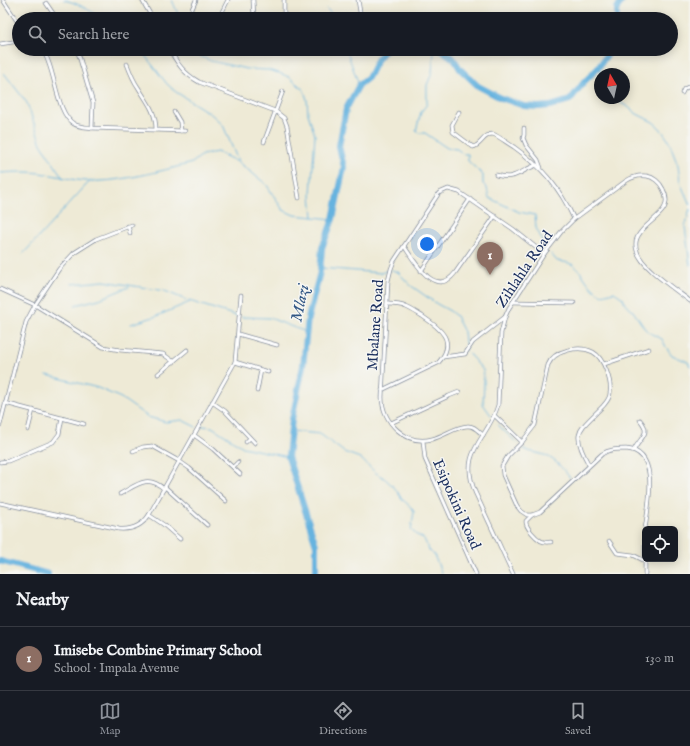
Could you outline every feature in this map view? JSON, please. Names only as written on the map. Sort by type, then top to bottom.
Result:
[{"type":"street","points":[[3,0],[12,14]]},
{"type":"street","points":[[142,0],[149,12]]},
{"type":"street","points":[[192,9],[196,0]]},
{"type":"street","points":[[222,12],[228,0]]},
{"type":"street","points":[[253,0],[254,12]]},
{"type":"street","points":[[284,0],[284,12]]},
{"type":"street","points":[[358,0],[360,12]]},
{"type":"street","points":[[52,3],[48,5],[52,12]]},
{"type":"street","points":[[0,44],[12,42]]},
{"type":"street","points":[[46,56],[66,116],[76,125],[92,128],[183,131],[174,112]]},
{"type":"street","points":[[79,56],[92,100],[92,128]]},
{"type":"street","points":[[173,56],[182,70],[193,78],[275,111],[284,118],[287,126],[299,198]]},
{"type":"street","points":[[127,64],[138,87],[154,114],[156,130]]},
{"type":"street","points":[[124,70],[129,68]]},
{"type":"street","points":[[682,93],[684,89],[690,86]]},
{"type":"street","points":[[264,142],[283,91]]},
{"type":"street","points":[[459,112],[453,123],[452,130],[471,146],[477,146],[486,135],[493,134],[537,165],[563,196],[574,220]]},
{"type":"street","points":[[524,128],[523,138],[525,143],[538,160],[541,169]]},
{"type":"street","points":[[496,175],[505,178],[513,177],[537,165]]},
{"type":"street","name":"Zihlahla Road","points":[[513,574],[475,492],[470,478],[470,467],[472,455],[495,416],[499,399],[501,333],[505,317],[544,254],[557,237],[574,220],[633,177],[646,176],[656,180],[664,189],[666,200],[662,213],[645,227],[638,237],[636,243],[637,252],[641,260],[690,301]]},
{"type":"street","name":"Mbalane Road","points":[[422,441],[405,435],[396,429],[386,416],[382,405],[388,281],[394,261],[442,192],[448,189],[455,190],[494,216],[521,235],[544,254]]},
{"type":"street","points":[[421,271],[470,200]]},
{"type":"street","points":[[404,246],[421,271],[428,278],[437,282],[445,282],[449,279],[494,216]]},
{"type":"street","points":[[0,425],[26,322],[35,305],[59,269],[74,252],[96,239],[132,225]]},
{"type":"street","points":[[128,226],[130,233]]},
{"type":"street","points":[[0,288],[35,305],[103,347],[164,354],[174,362]]},
{"type":"street","points":[[0,503],[123,529],[137,527],[145,521],[165,488],[234,362],[241,294]]},
{"type":"street","points":[[513,302],[574,303]]},
{"type":"street","points":[[387,304],[407,307],[438,327],[444,334],[446,341],[446,348],[443,358]]},
{"type":"street","points":[[382,390],[434,365],[443,358],[465,354],[474,342],[505,317]]},
{"type":"street","points":[[238,334],[277,345]]},
{"type":"street","points":[[604,364],[649,349]]},
{"type":"street","points":[[158,374],[187,350]]},
{"type":"street","points":[[532,515],[523,513],[517,506],[502,472],[502,466],[505,460],[533,428],[536,421],[546,370],[552,358],[564,352],[585,350],[594,353],[604,364],[611,389],[610,396],[605,404],[584,425],[579,436],[580,448],[589,465]]},
{"type":"street","points":[[234,362],[268,372]]},
{"type":"street","points":[[257,391],[261,370]]},
{"type":"street","points":[[391,423],[459,392]]},
{"type":"street","points":[[212,402],[225,411],[255,443]]},
{"type":"street","points":[[5,403],[84,424]]},
{"type":"street","points":[[28,430],[33,410]]},
{"type":"street","points":[[495,416],[522,442]]},
{"type":"street","points":[[0,462],[8,461],[52,442],[59,434],[62,418]]},
{"type":"street","points":[[634,450],[646,432],[646,428],[640,420]]},
{"type":"street","points":[[422,441],[438,438],[466,426],[472,427],[483,435]]},
{"type":"street","points":[[194,436],[210,446],[240,474]]},
{"type":"street","points":[[246,442],[250,438]]},
{"type":"street","name":"Esipokini Road","points":[[422,441],[425,459],[476,574]]},
{"type":"street","points":[[133,451],[143,447],[152,446],[189,468],[226,501]]},
{"type":"street","points":[[551,542],[541,541],[526,525],[526,521],[532,515],[540,512],[600,455],[608,451],[622,449],[634,450],[644,457],[648,471],[650,492],[645,526]]},
{"type":"street","points":[[233,467],[238,462]]},
{"type":"street","points":[[120,494],[148,481],[156,482],[165,488],[207,525]]},
{"type":"street","points":[[218,501],[221,497]]},
{"type":"street","points":[[149,515],[164,525],[180,539]]},
{"type":"street","points":[[609,540],[617,553],[636,556],[642,559]]},
{"type":"street","points":[[645,562],[645,574]]},
{"type":"waterway","points":[[64,0],[84,7],[92,12]]},
{"type":"waterway","points":[[172,0],[177,12]]},
{"type":"waterway","name":"Mlazi","points":[[617,12],[617,8],[623,0]]},
{"type":"waterway","points":[[327,9],[330,12]]},
{"type":"waterway","points":[[145,56],[167,84],[176,92],[211,114],[223,125],[238,161]]},
{"type":"waterway","points":[[200,56],[211,61],[247,69],[268,70],[279,73],[289,77],[304,90],[307,100],[308,114],[315,135],[311,194],[313,217]]},
{"type":"waterway","points":[[349,56],[359,85]]},
{"type":"waterway","name":"Mlazi","points":[[314,574],[316,571],[316,545],[288,457],[292,419],[303,366],[308,318],[320,272],[322,248],[333,219],[344,167],[339,146],[346,109],[359,85],[368,78],[380,56]]},
{"type":"waterway","points":[[434,56],[432,73],[427,85],[427,104],[421,112],[416,131],[419,133],[425,133],[447,148],[457,149],[463,154],[468,154],[468,161],[483,175],[483,184],[487,188],[489,198],[519,212],[535,215],[536,228],[544,243]]},
{"type":"waterway","name":"Mlazi","points":[[450,56],[454,59],[460,69],[478,86],[501,98],[524,106],[538,107],[550,106],[570,100],[584,82],[598,68],[606,56]]},
{"type":"waterway","points":[[4,73],[27,103],[41,144],[63,178]]},
{"type":"waterway","points":[[623,104],[637,114],[653,122],[660,128],[669,141],[678,165],[680,182],[690,205]]},
{"type":"waterway","points":[[0,173],[35,172],[86,181],[111,180],[139,176],[192,163],[202,155],[217,152],[238,162],[266,184],[283,210],[294,215],[333,219]]},
{"type":"waterway","points":[[23,254],[90,181]]},
{"type":"waterway","points":[[690,209],[685,226],[690,265]]},
{"type":"waterway","points":[[551,254],[557,261],[569,263],[577,268],[597,292],[602,295],[614,292],[623,298],[625,304],[633,311],[645,329],[662,339],[672,355],[688,362],[690,366]]},
{"type":"waterway","points":[[320,268],[381,273],[389,270]]},
{"type":"waterway","points":[[392,270],[398,272],[410,285],[456,316],[464,332],[466,350]]},
{"type":"waterway","points":[[72,284],[104,281],[165,291],[186,300],[237,316]]},
{"type":"waterway","points":[[75,305],[99,299],[129,287]]},
{"type":"waterway","points":[[131,324],[157,316],[190,302]]},
{"type":"waterway","points":[[242,317],[270,318],[307,332]]},
{"type":"waterway","points":[[468,353],[483,370],[483,404],[491,415]]},
{"type":"waterway","points":[[47,375],[98,388],[121,398],[148,417],[166,422],[182,420],[196,427]]},
{"type":"waterway","points":[[498,425],[517,443]]},
{"type":"waterway","points":[[202,426],[212,427],[243,447],[288,457]]},
{"type":"waterway","points":[[291,431],[320,434],[344,452],[360,458],[394,487],[403,500],[413,509],[414,512],[411,530],[424,539],[429,550],[434,555],[442,574]]},
{"type":"waterway","points":[[523,449],[545,455],[554,460],[570,478]]},
{"type":"waterway","name":"Mlazi","points":[[0,561],[48,574]]},
{"type":"place","name":"Imisebe Combine Primary School","points":[[490,275]]}]
